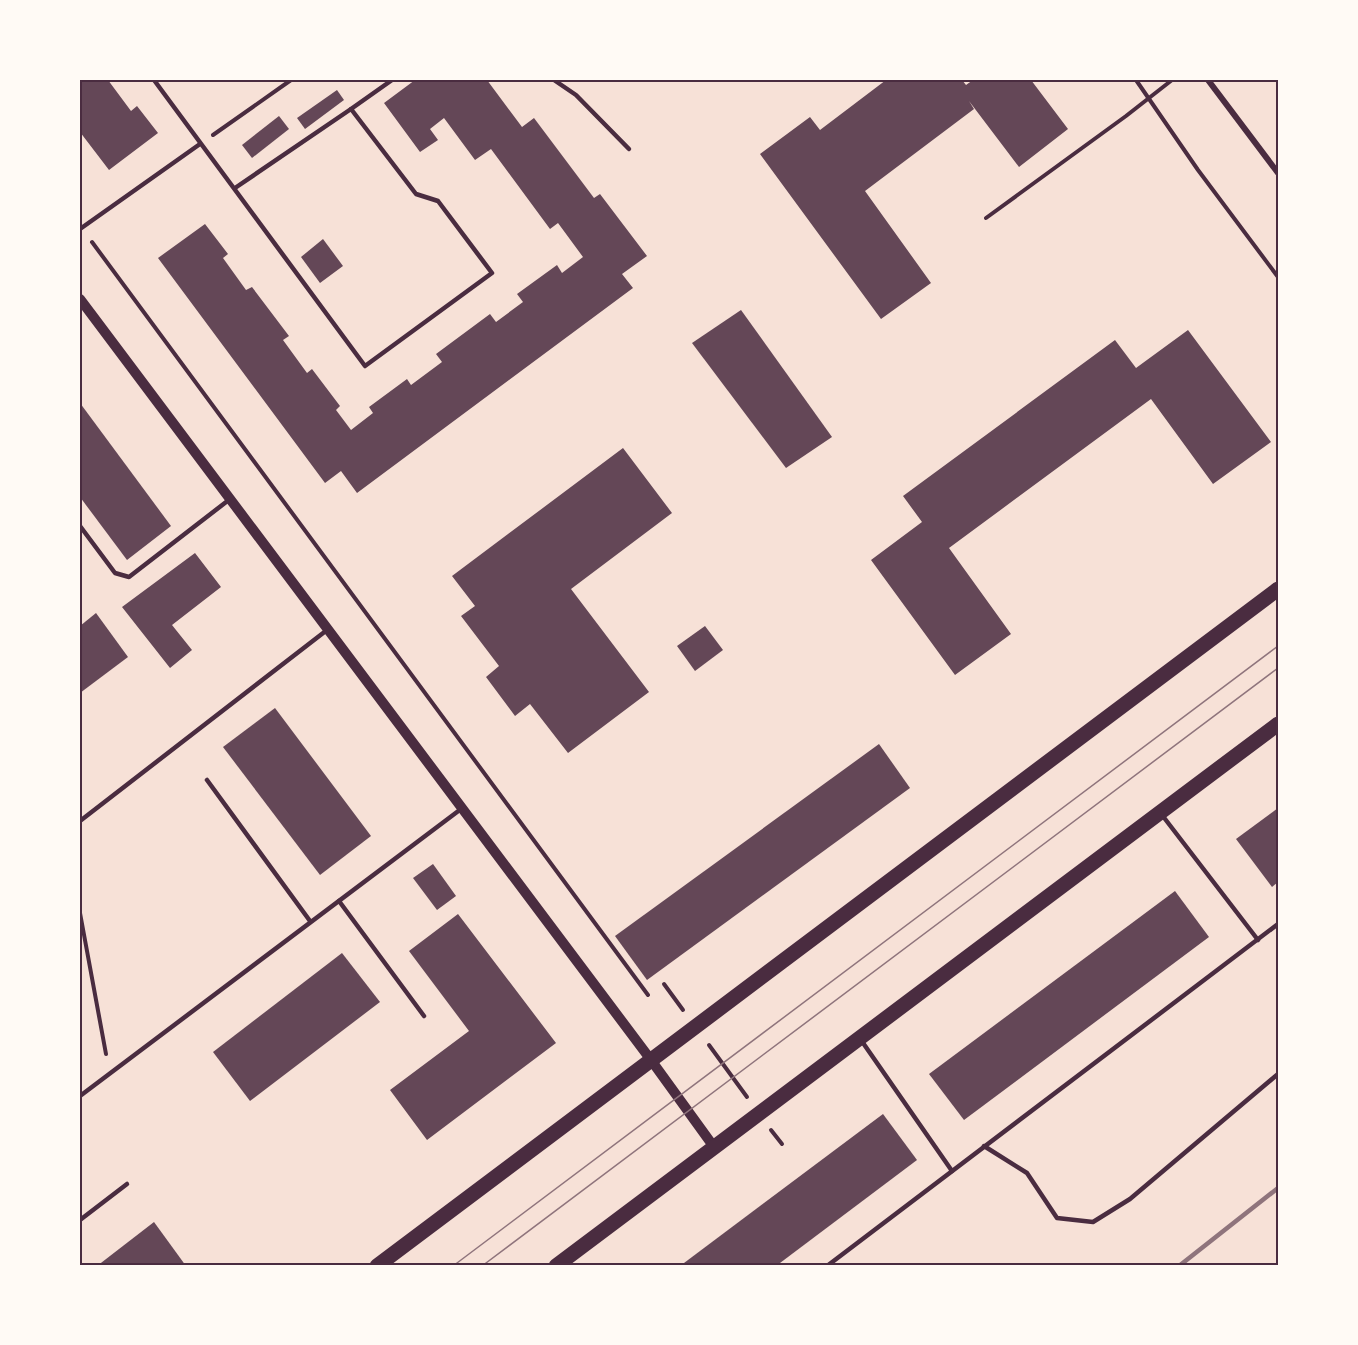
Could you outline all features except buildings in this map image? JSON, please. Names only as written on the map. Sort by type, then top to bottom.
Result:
[{"type":"main road","points":[[377,1266],[1278,589]]},
{"type":"main road","points":[[560,1264],[1278,724]]},
{"type":"street","points":[[1208,80],[1278,173]]},
{"type":"street","points":[[80,300],[714,1147]]},
{"type":"lane","points":[[154,80],[364,366],[492,273],[438,201],[416,194],[351,109]]},
{"type":"lane","points":[[235,188],[392,80]]},
{"type":"lane","points":[[554,80],[576,95],[629,149]]},
{"type":"lane","points":[[81,229],[200,144]]},
{"type":"lane","points":[[80,526],[114,573],[129,577],[230,499]]},
{"type":"lane","points":[[80,821],[328,630]]},
{"type":"lane","points":[[207,780],[310,921]]},
{"type":"lane","points":[[80,1096],[461,809]]},
{"type":"lane","points":[[1160,812],[1258,940]]},
{"type":"lane","points":[[339,901],[424,1016]]},
{"type":"lane","points":[[827,1266],[1278,924]]},
{"type":"lane","points":[[859,1038],[952,1171]]},
{"type":"lane","points":[[984,1146],[1027,1173],[1057,1218],[1093,1222],[1130,1199],[1278,1074]]},
{"type":"lane","points":[[80,1220],[127,1184]]},
{"type":"path","points":[[200,144],[291,80]]},
{"type":"path","points":[[1136,80],[1198,170],[1278,277]]},
{"type":"path","points":[[986,218],[1173,80]]},
{"type":"path","points":[[81,229],[648,995]]},
{"type":"path","points":[[80,914],[110,1072]]},
{"type":"path","points":[[664,984],[782,1144]]},
{"type":"tram line","points":[[453,1266],[1278,646]]},
{"type":"tram line","points":[[482,1266],[1278,668]]},
{"type":"railway","points":[[1179,1266],[1278,1188]]}]
